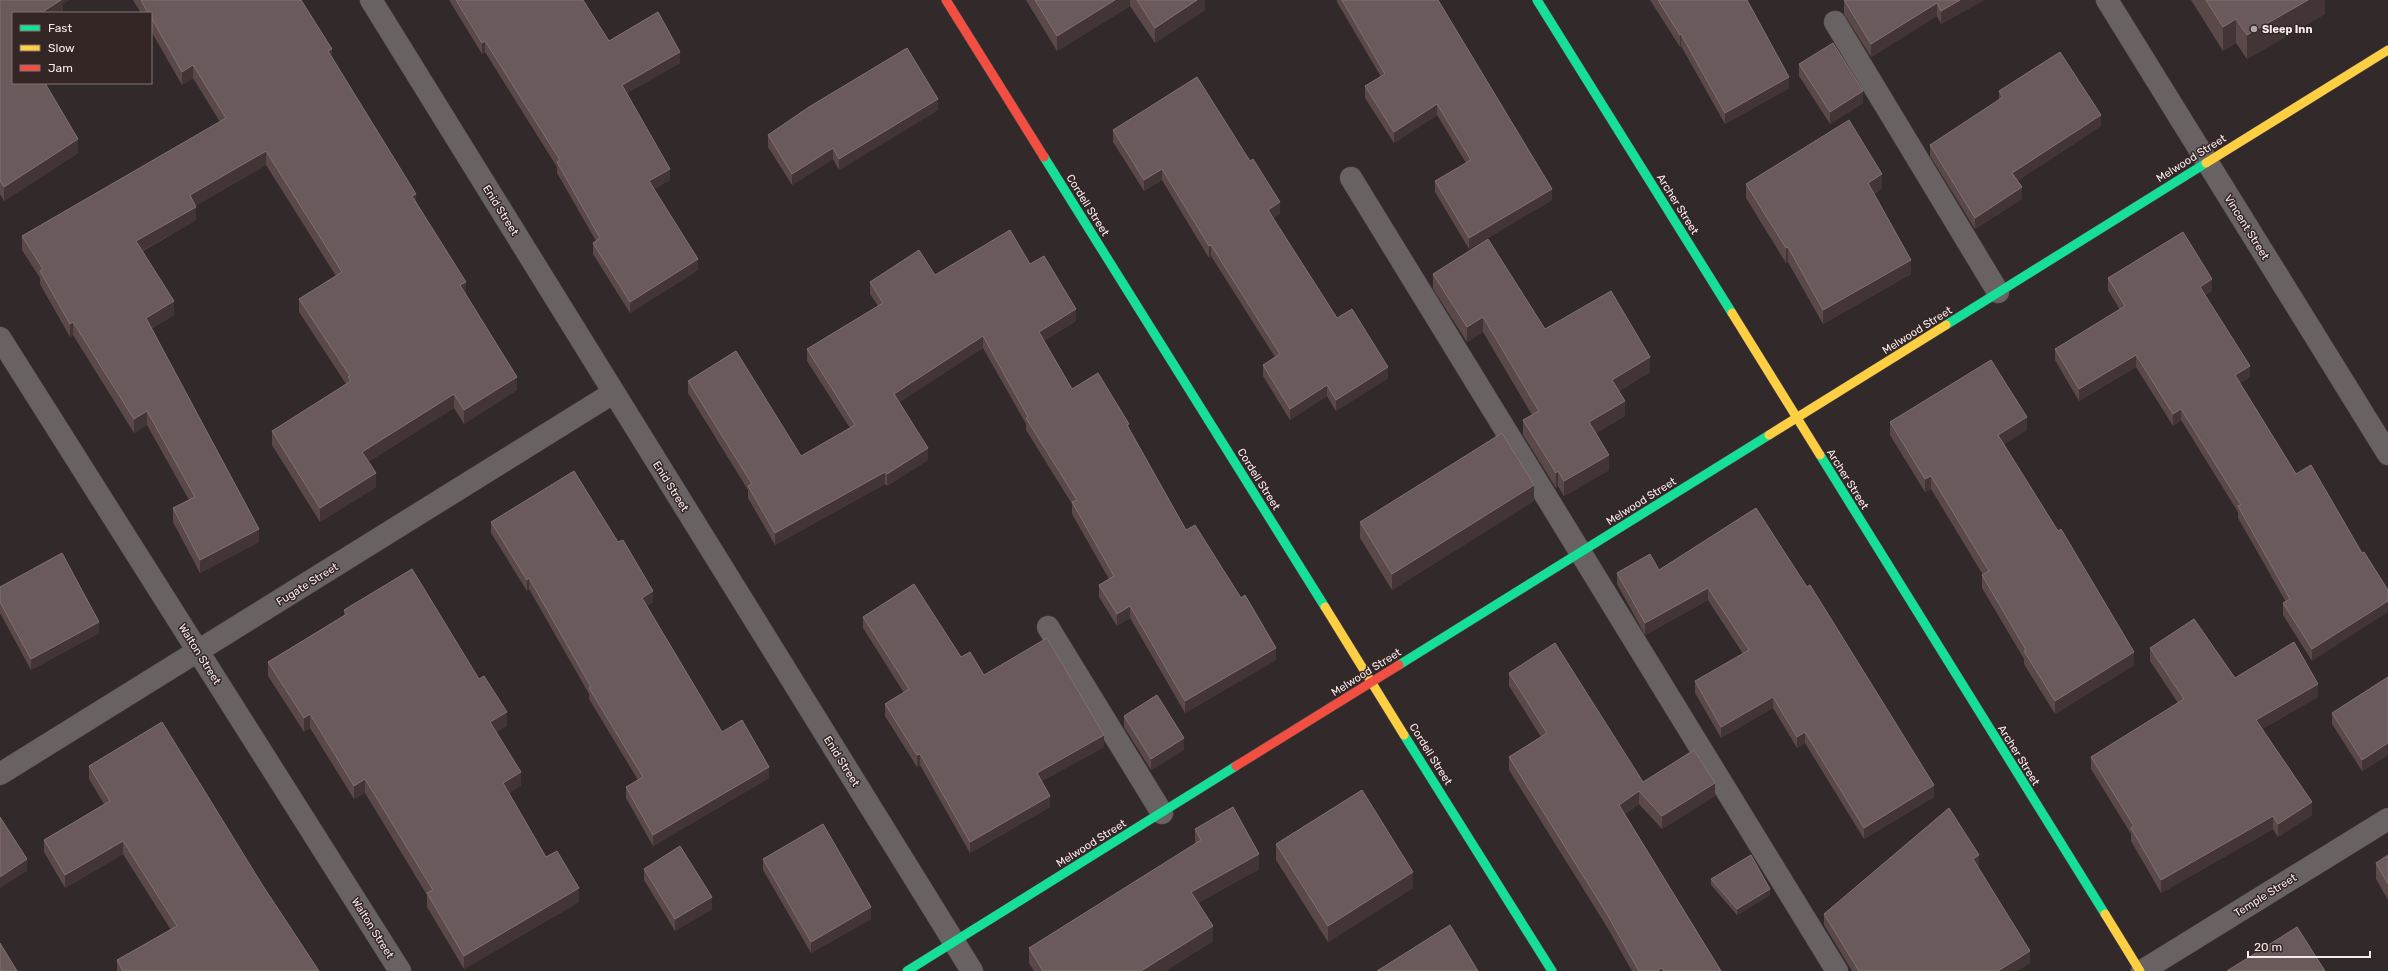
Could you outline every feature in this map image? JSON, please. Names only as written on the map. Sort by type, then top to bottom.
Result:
[{"type":"street","name":"Enid Street","points":[[371,0],[972,971]]},
{"type":"street","name":"Cordell Street","points":[[946,0],[1552,971]]},
{"type":"street","name":"Archer Street","points":[[1537,0],[2141,971]]},
{"type":"street","name":"Vincent Street","points":[[2107,0],[2388,454]]},
{"type":"street","points":[[1835,22],[1998,292]]},
{"type":"street","name":"Melwood Street","points":[[907,971],[2388,50]]},
{"type":"street","points":[[1351,178],[1837,971]]},
{"type":"street","name":"Walton Street","points":[[0,338],[400,971]]},
{"type":"street","name":"Fugate Street","points":[[0,774],[613,393]]},
{"type":"street","points":[[1048,627],[1162,813]]},
{"type":"street","name":"Temple Street","points":[[2141,971],[2388,819]]},
{"type":"building","points":[[0,0],[61,0],[43,12],[12,12],[12,84],[46,84],[78,139],[4,187],[0,181]]},
{"type":"building","points":[[141,0],[301,0],[332,49],[328,51],[416,194],[412,196],[466,282],[460,285],[517,377],[464,410],[454,394],[362,452],[376,473],[320,508],[272,431],[351,381],[348,377],[350,376],[299,299],[342,272],[266,151],[190,195],[196,207],[136,241],[174,301],[146,318],[259,529],[200,560],[173,508],[195,497],[147,411],[134,419],[73,322],[70,324],[40,271],[43,269],[22,236],[226,118],[193,65],[182,72],[152,19],[152,12],[147,12]]},
{"type":"building","points":[[456,0],[583,0],[609,41],[658,12],[680,52],[622,85],[670,169],[649,181],[698,259],[630,302],[593,243],[600,238],[557,162],[560,160],[485,41],[482,43]]},
{"type":"building","points":[[1035,0],[1115,0],[1057,36]]},
{"type":"building","points":[[1137,0],[1197,0],[1155,28]]},
{"type":"building","points":[[1342,0],[1438,0],[1552,189],[1469,238],[1435,181],[1471,160],[1437,104],[1394,132],[1365,86],[1385,74]]},
{"type":"building","points":[[1658,0],[1747,0],[1789,77],[1725,113],[1681,34],[1680,35]]},
{"type":"building","points":[[1844,0],[1960,0],[1941,11],[1937,3],[1871,44]]},
{"type":"building","points":[[2206,0],[2308,0],[2247,35],[2236,19],[2223,27]]},
{"type":"building","points":[[1833,43],[1863,91],[1830,112],[1799,64]]},
{"type":"building","points":[[907,48],[938,99],[839,159],[833,148],[792,174],[768,135],[809,107]]},
{"type":"building","points":[[2060,52],[2101,115],[2012,173],[2022,187],[1975,218],[1930,145],[2003,97],[1999,91]]},
{"type":"building","points":[[1197,77],[1250,161],[1253,159],[1280,202],[1268,210],[1337,318],[1352,309],[1388,367],[1336,400],[1327,385],[1290,409],[1263,365],[1280,354],[1211,245],[1209,246],[1162,169],[1144,180],[1113,130]]},
{"type":"building","points":[[1849,120],[1882,174],[1868,183],[1911,260],[1823,310],[1788,247],[1786,248],[1746,184]]},
{"type":"building","points":[[1010,230],[1030,264],[1044,256],[1076,309],[1039,332],[1072,389],[1098,373],[1129,424],[1127,425],[1186,530],[1195,525],[1241,598],[1245,595],[1276,648],[1185,701],[1130,606],[1117,614],[1099,585],[1114,576],[1072,502],[1077,500],[1026,418],[1028,417],[983,336],[894,394],[928,448],[887,474],[885,472],[775,533],[748,486],[752,484],[688,381],[736,351],[801,456],[855,425],[807,349],[883,303],[870,282],[919,250],[935,275]]},
{"type":"building","points":[[2183,232],[2212,279],[2200,287],[2250,366],[2235,375],[2296,474],[2311,465],[2362,553],[2364,552],[2388,590],[2388,601],[2312,649],[2283,603],[2290,599],[2238,506],[2241,505],[2181,409],[2173,414],[2136,355],[2079,389],[2055,349],[2125,306],[2108,278]]},
{"type":"building","points":[[1488,239],[1545,329],[1611,291],[1650,357],[1612,380],[1625,401],[1589,422],[1609,455],[1564,481],[1558,471],[1556,473],[1523,420],[1539,411],[1483,317],[1467,327],[1433,274]]},
{"type":"building","points":[[1991,360],[2027,417],[1998,435],[2058,531],[2061,529],[2134,652],[2055,701],[2024,651],[2026,650],[1982,575],[1989,571],[1931,476],[1925,479],[1890,422]]},
{"type":"building","points":[[1502,433],[1534,485],[1392,574],[1360,522]]},
{"type":"building","points":[[574,471],[618,542],[623,540],[653,591],[642,598],[722,732],[742,720],[769,767],[653,835],[626,787],[643,777],[589,688],[591,687],[529,578],[527,580],[491,522]]},
{"type":"building","points":[[1756,508],[1807,587],[1810,585],[1934,785],[1864,828],[1805,732],[1797,737],[1773,697],[1721,727],[1695,681],[1749,650],[1708,588],[1645,623],[1617,573],[1650,554],[1659,570]]},
{"type":"building","points":[[62,553],[99,622],[31,659],[0,602],[0,587]]},
{"type":"building","points":[[412,569],[479,679],[484,676],[507,712],[490,722],[521,772],[503,783],[546,857],[557,851],[579,888],[464,956],[427,893],[433,890],[365,779],[354,786],[310,714],[304,718],[268,662],[347,614],[344,610]]},
{"type":"building","points":[[914,584],[961,657],[970,652],[984,675],[1047,638],[1104,735],[1037,773],[1050,796],[970,842],[920,754],[917,755],[885,704],[909,689],[863,617]]},
{"type":"building","points":[[2194,619],[2235,678],[2294,642],[2318,684],[2256,720],[2312,802],[2278,824],[2273,816],[2161,880],[2131,828],[2134,826],[2091,757],[2184,699],[2150,648]]},
{"type":"building","points":[[1555,643],[1643,782],[1694,750],[1715,783],[1662,816],[1639,791],[1619,805],[1721,971],[1664,971],[1662,968],[1657,971],[1639,971],[1607,914],[1509,757],[1547,733],[1509,673]]},
{"type":"building","points":[[2388,677],[2388,743],[2362,760],[2332,713]]},
{"type":"building","points":[[1157,695],[1184,738],[1151,759],[1124,716]]},
{"type":"building","points":[[162,722],[263,886],[319,971],[123,971],[117,960],[177,926],[123,841],[65,875],[44,840],[110,801],[89,766]]},
{"type":"building","points":[[1362,790],[1413,872],[1328,926],[1276,844]]},
{"type":"building","points":[[1233,807],[1259,854],[1191,892],[1213,926],[1141,971],[1043,971],[1029,948],[1201,840],[1195,829]]},
{"type":"building","points":[[1949,808],[1979,855],[1973,859],[2030,951],[1998,971],[1859,971],[1824,914]]},
{"type":"building","points":[[0,817],[27,859],[0,877]]},
{"type":"building","points":[[823,824],[871,907],[811,942],[763,859]]},
{"type":"building","points":[[680,846],[712,897],[675,919],[644,869]]},
{"type":"building","points":[[1751,855],[1770,889],[1737,909],[1711,879]]},
{"type":"building","points":[[2388,855],[2388,884],[2376,863]]},
{"type":"building","points":[[1450,925],[1478,971],[1377,971]]},
{"type":"building","points":[[2297,927],[2325,971],[2227,971]]},
{"type":"building","points":[[0,943],[17,971],[0,971]]},
{"type":"traffic: fast","points":[[1537,0],[1732,313]]},
{"type":"traffic: fast","points":[[1044,157],[1325,607]]},
{"type":"traffic: fast","points":[[1946,325],[2206,163]]},
{"type":"traffic: fast","points":[[1399,665],[1769,435]]},
{"type":"traffic: fast","points":[[1820,455],[2105,914]]},
{"type":"traffic: fast","points":[[1404,735],[1552,971]]},
{"type":"traffic: fast","points":[[907,971],[1236,766]]},
{"type":"traffic: slow","points":[[2206,163],[2388,50]]},
{"type":"traffic: slow","points":[[1732,313],[1820,455]]},
{"type":"traffic: slow","points":[[1769,435],[1946,325]]},
{"type":"traffic: slow","points":[[1325,607],[1404,735]]},
{"type":"traffic: slow","points":[[2105,914],[2140,971]]},
{"type":"traffic: jam","points":[[946,0],[1044,157]]},
{"type":"traffic: jam","points":[[1236,766],[1399,665]]},
{"type":"place","name":"Sleep Inn","points":[[2254,29]]}]
